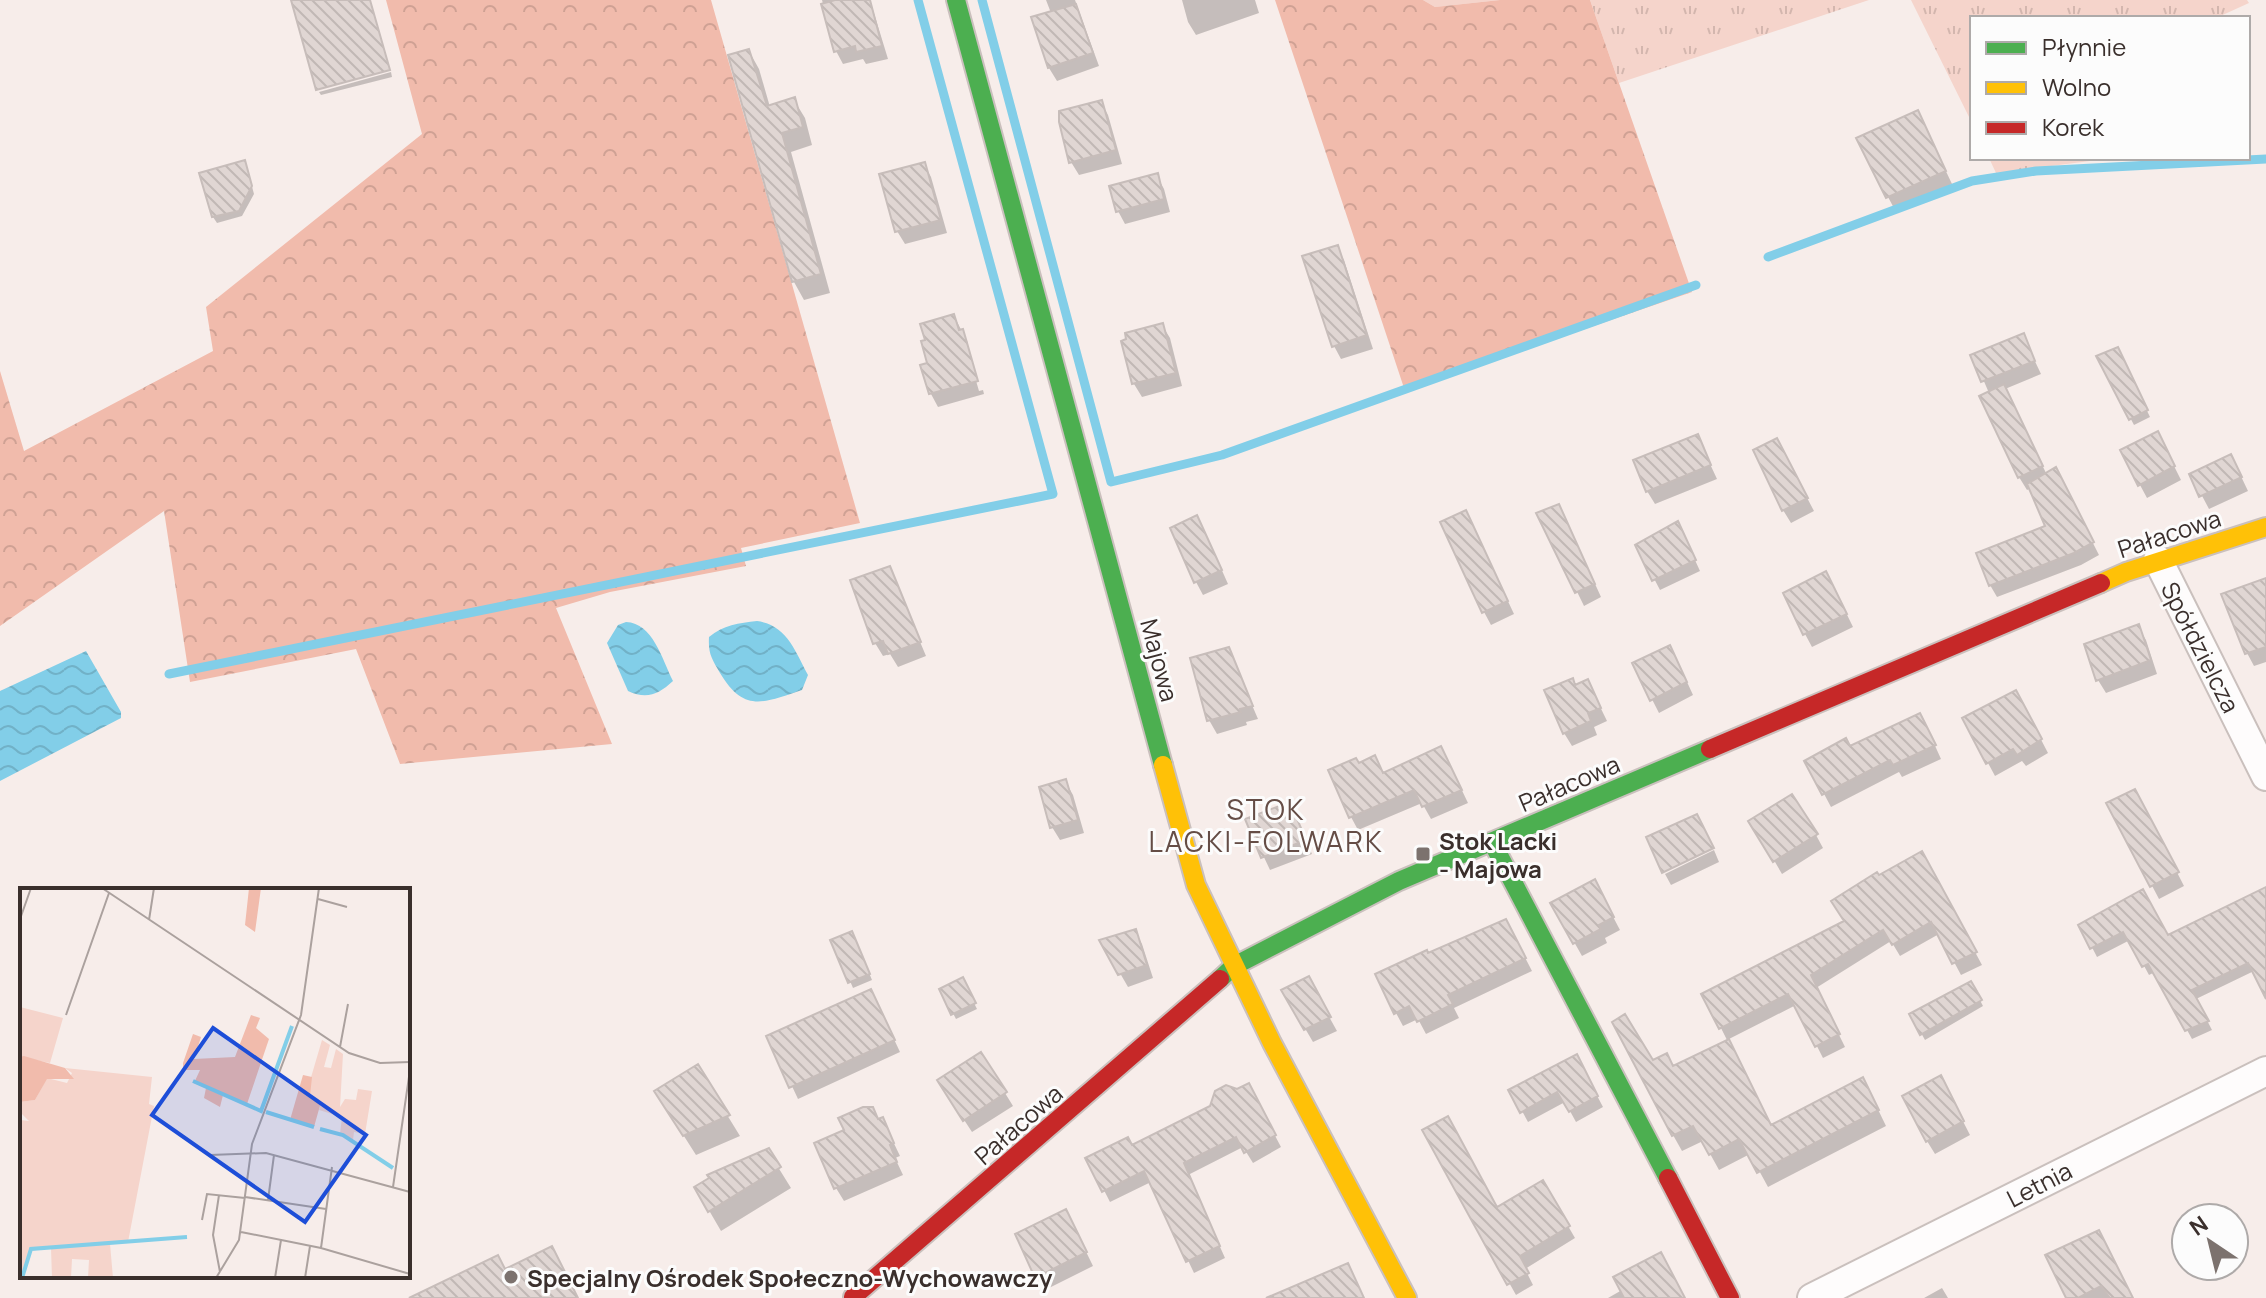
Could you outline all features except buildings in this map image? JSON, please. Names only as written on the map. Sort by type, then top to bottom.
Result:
[{"type":"street","name":"Majowa","points":[[956,0],[1196,885],[1272,1043],[1407,1298]]},
{"type":"street","name":"Pałacowa","points":[[853,1297],[1234,966],[1399,881],[2158,560],[2266,527]]},
{"type":"street","name":"Spółdzielcza","points":[[2158,560],[2266,776]]},
{"type":"street","points":[[1492,842],[1730,1298]]},
{"type":"street","name":"Letnia","points":[[1812,1298],[2266,1071]]},
{"type":"green space","points":[[386,0],[711,0],[860,523],[741,548],[746,566],[610,592],[556,608],[612,744],[400,764],[356,649],[190,682],[164,511],[0,626],[0,371],[24,451],[213,351],[206,307],[422,134]]},
{"type":"green space","points":[[1275,0],[1423,0],[1435,7],[1500,0],[1590,0],[1692,292],[1405,391]]},
{"type":"green space","points":[[1423,0],[1500,0],[1435,7]]},
{"type":"green space","points":[[1590,0],[1869,0],[1619,83]]},
{"type":"green space","points":[[1911,0],[2247,0],[2249,3],[2220,16],[1970,16],[1970,119]]},
{"type":"green space","points":[[1990,160],[2097,160],[1996,173]]},
{"type":"water","points":[[757,621],[776,628],[794,648],[808,675],[802,690],[755,701],[737,694],[720,673],[711,656],[709,637],[726,627]]},
{"type":"water","points":[[626,622],[635,624],[650,635],[665,663],[673,681],[658,692],[641,695],[628,691],[607,643],[618,625]]},
{"type":"water","points":[[86,651],[121,712],[121,718],[0,781],[0,691]]},
{"type":"waterway","points":[[169,674],[1053,494],[918,0]]},
{"type":"waterway","points":[[982,0],[1111,482],[1222,455],[1696,285]]},
{"type":"waterway","points":[[2250,160],[2266,159]]},
{"type":"waterway","points":[[1768,257],[1972,181],[2036,171],[2247,160]]},
{"type":"traffic: fast","points":[[956,0],[1163,765]]},
{"type":"traffic: fast","points":[[1220,979],[1234,966],[1399,881],[1710,749]]},
{"type":"traffic: fast","points":[[1492,842],[1668,1178]]},
{"type":"traffic: slow","points":[[2101,583],[2266,527]]},
{"type":"traffic: slow","points":[[1163,765],[1196,885],[1272,1043],[1407,1298]]},
{"type":"traffic: jam","points":[[1710,749],[2101,583]]},
{"type":"traffic: jam","points":[[853,1297],[1220,979]]},
{"type":"traffic: jam","points":[[1668,1178],[1730,1298]]},
{"type":"place","name":"Stok Lacki - Majowa","points":[[1423,854]]},
{"type":"place","name":"Specjalny Ośrodek Społeczno-Wychowawczy","points":[[511,1277]]},
{"type":"district","name":"STOK LACKI-FOLWARK","points":[[1266,825]]}]
